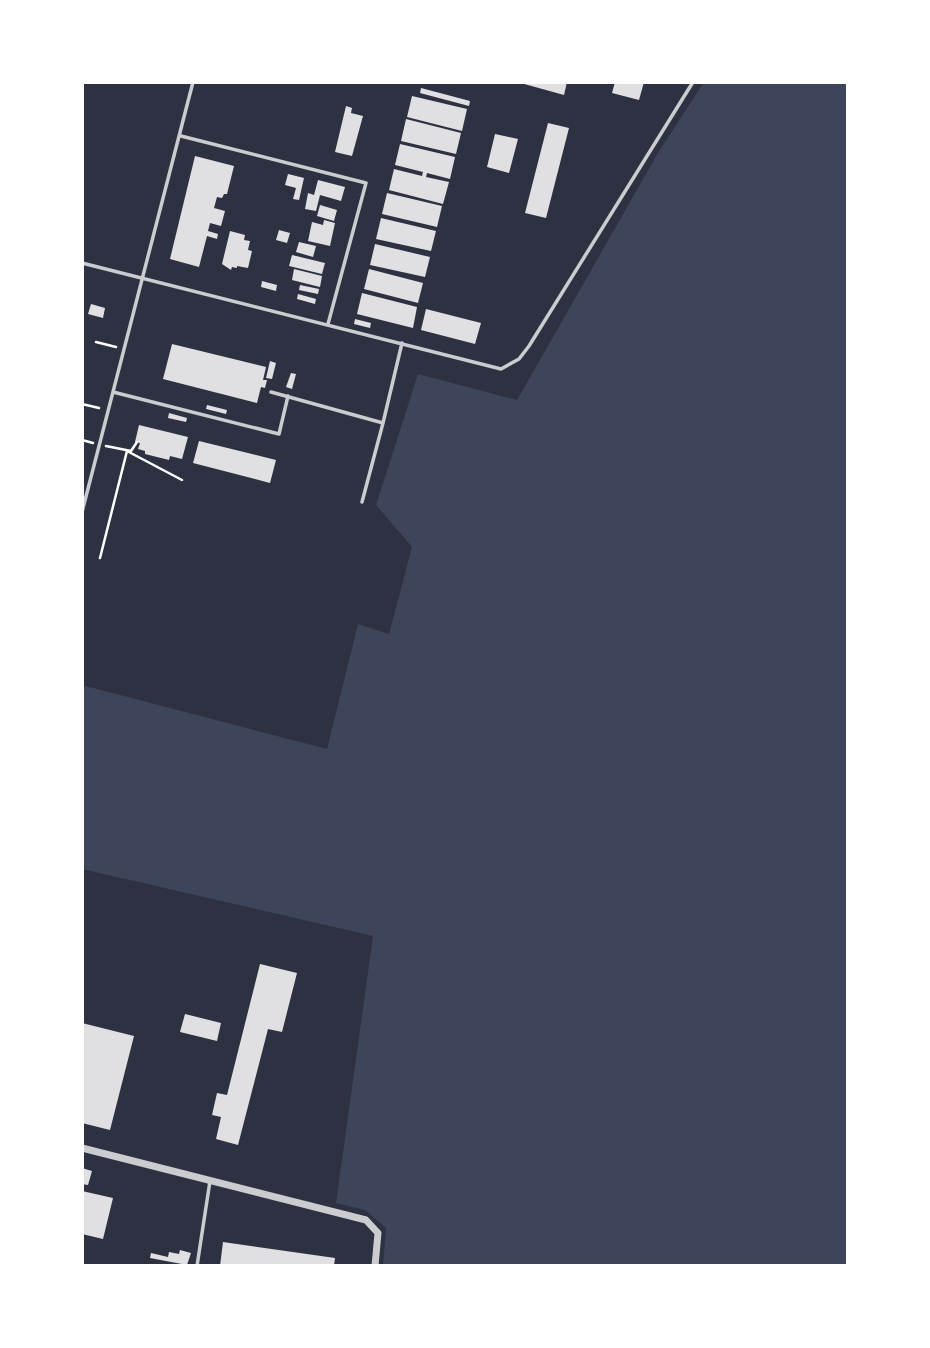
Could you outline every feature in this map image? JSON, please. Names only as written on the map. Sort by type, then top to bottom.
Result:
[{"type":"street","points":[[82,1148],[366,1220],[378,1233],[375,1266]]},
{"type":"lane","points":[[82,512],[193,82]]},
{"type":"lane","points":[[82,263],[501,369],[519,359],[693,82]]},
{"type":"lane","points":[[180,136],[366,183],[328,324]]},
{"type":"lane","points":[[362,502],[402,343]]},
{"type":"lane","points":[[113,392],[279,434],[288,396]]},
{"type":"lane","points":[[271,392],[383,423]]},
{"type":"lane","points":[[197,1266],[210,1181]]},
{"type":"path","points":[[96,342],[123,349]]},
{"type":"path","points":[[82,404],[107,413]]},
{"type":"path","points":[[82,440],[127,451],[181,480]]},
{"type":"path","points":[[127,451],[134,448],[137,442]]},
{"type":"path","points":[[100,558],[127,451]]},
{"type":"shaded area","points":[[704,82],[848,82],[848,1266],[383,1266],[386,1228],[365,1210],[336,1203],[373,936],[82,869],[82,685],[327,749],[358,624],[389,634],[412,547],[376,505],[418,374],[517,400],[658,153]]},
{"type":"building","points":[[517,82],[567,82],[564,95]]},
{"type":"building","points":[[615,82],[644,82],[639,100],[612,93]]},
{"type":"building","points":[[421,88],[470,101],[469,106],[420,93]]},
{"type":"building","points":[[412,96],[467,109],[462,131],[407,117]]},
{"type":"building","points":[[346,106],[352,108],[351,113],[363,116],[352,156],[335,152]]},
{"type":"building","points":[[406,119],[461,133],[456,154],[401,141]]},
{"type":"building","points":[[548,123],[569,128],[546,218],[525,213]]},
{"type":"building","points":[[495,134],[518,139],[509,173],[487,167]]},
{"type":"building","points":[[400,144],[455,157],[450,179],[427,173],[426,177],[449,182],[443,204],[389,190],[394,169],[422,176],[423,172],[395,165]]},
{"type":"building","points":[[195,156],[234,166],[227,194],[222,198],[217,197],[214,208],[225,211],[221,226],[210,223],[208,231],[218,234],[217,239],[207,236],[199,267],[170,259]]},
{"type":"building","points":[[288,174],[304,178],[299,200],[293,199],[296,188],[285,185]]},
{"type":"building","points":[[318,180],[345,187],[341,201],[320,195],[316,211],[305,209],[308,193],[314,195]]},
{"type":"building","points":[[387,193],[442,206],[437,227],[382,214]]},
{"type":"building","points":[[320,205],[337,210],[334,221],[317,216]]},
{"type":"building","points":[[381,218],[436,231],[431,251],[376,239]]},
{"type":"building","points":[[324,220],[335,223],[330,246],[308,241],[312,222],[323,225]]},
{"type":"building","points":[[279,230],[290,233],[287,243],[276,240]]},
{"type":"building","points":[[230,231],[245,235],[244,240],[250,241],[248,250],[252,251],[248,268],[237,266],[231,270],[222,264]]},
{"type":"building","points":[[299,242],[316,246],[313,257],[296,252]]},
{"type":"building","points":[[375,244],[430,257],[425,277],[370,265]]},
{"type":"building","points":[[292,255],[325,263],[322,274],[289,266]]},
{"type":"building","points":[[294,269],[322,276],[320,287],[292,280]]},
{"type":"building","points":[[369,269],[423,283],[418,303],[364,289]]},
{"type":"building","points":[[262,281],[277,285],[276,291],[261,287]]},
{"type":"building","points":[[300,285],[319,289],[318,294],[299,290]]},
{"type":"building","points":[[362,293],[417,307],[413,328],[357,314]]},
{"type":"building","points":[[298,294],[316,299],[315,304],[297,299]]},
{"type":"building","points":[[91,304],[105,308],[103,318],[88,314]]},
{"type":"building","points":[[426,309],[481,323],[475,344],[421,330]]},
{"type":"building","points":[[355,319],[371,323],[370,328],[354,324]]},
{"type":"building","points":[[172,344],[266,367],[263,380],[267,380],[265,388],[261,387],[257,403],[163,379]]},
{"type":"building","points":[[270,361],[276,363],[272,379],[266,378]]},
{"type":"building","points":[[291,373],[296,374],[292,389],[286,387]]},
{"type":"building","points":[[207,405],[227,410],[226,414],[206,409]]},
{"type":"building","points":[[169,413],[187,418],[186,422],[168,418]]},
{"type":"building","points":[[139,425],[188,437],[182,459],[170,456],[169,460],[145,454],[145,451],[138,449],[140,443],[135,442]]},
{"type":"building","points":[[199,441],[276,460],[270,483],[193,463]]},
{"type":"building","points":[[260,964],[297,973],[282,1032],[268,1029],[238,1145],[216,1139],[221,1117],[212,1115],[217,1093],[227,1095]]},
{"type":"building","points":[[185,1014],[221,1023],[217,1041],[180,1032]]},
{"type":"building","points":[[82,1023],[134,1036],[110,1130],[82,1123]]},
{"type":"building","points":[[82,1168],[92,1171],[88,1185],[82,1184]]},
{"type":"building","points":[[82,1191],[113,1198],[103,1239],[82,1234]]},
{"type":"building","points":[[223,1242],[335,1258],[334,1266],[220,1266]]},
{"type":"building","points":[[180,1250],[191,1253],[187,1265],[150,1258],[151,1253],[168,1257],[169,1252],[179,1254]]}]
